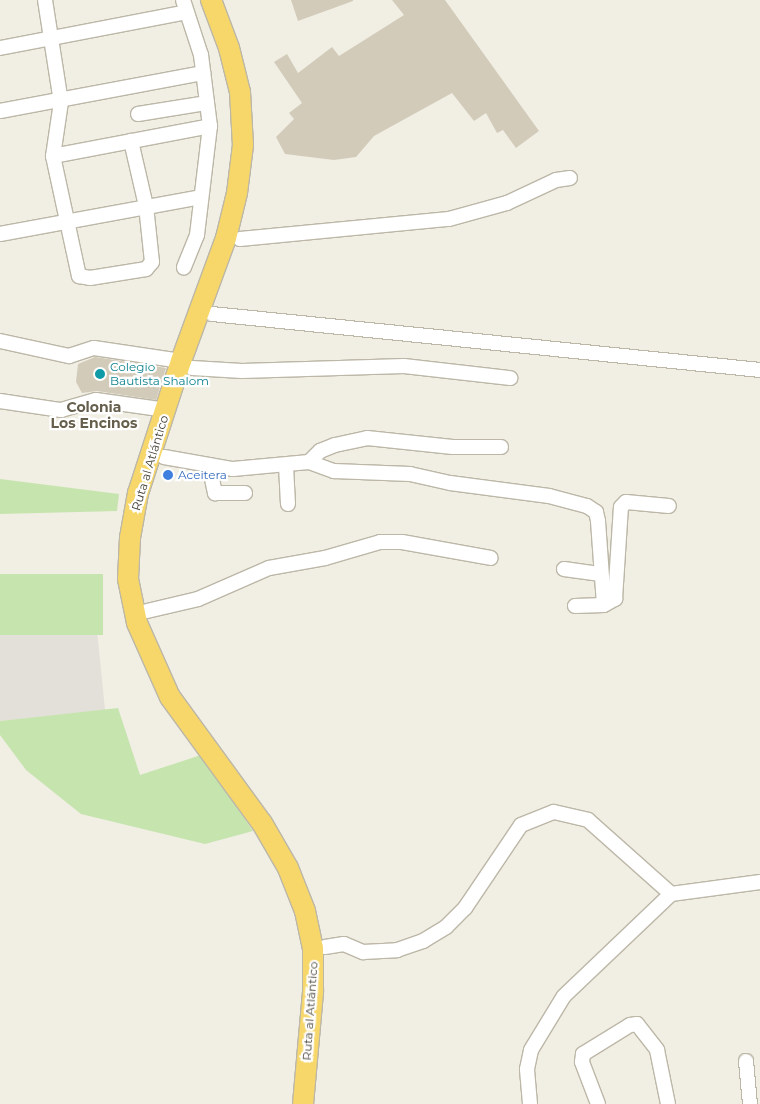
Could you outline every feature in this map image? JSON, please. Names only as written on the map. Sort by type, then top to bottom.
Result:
[{"type":"highway","name":"Ruta al Atlántico","points":[[211,0],[229,48],[240,92],[243,145],[226,238],[186,364],[164,457],[150,496],[140,539],[140,578],[147,611],[177,682],[271,815],[298,862],[315,907],[325,947],[326,988],[317,1104]]},
{"type":"highway","name":"Ruta al Atlántico","points":[[225,0],[241,43],[253,108],[256,144],[240,239],[212,314],[186,364],[166,410],[138,493],[130,538],[128,579],[137,623],[170,697],[262,823],[288,868],[305,911],[313,948],[313,983],[303,1104]]},
{"type":"street","points":[[45,0],[61,102],[53,156],[79,276],[90,278],[146,269],[152,262],[146,206],[131,141]]},
{"type":"street","points":[[0,48],[51,40],[185,6],[201,55],[210,126],[198,234],[184,267]]},
{"type":"street","points":[[0,111],[61,102],[203,73]]},
{"type":"street","points":[[138,114],[207,103]]},
{"type":"street","points":[[53,156],[210,126]]},
{"type":"street","points":[[240,239],[449,219],[507,203],[556,180],[570,178]]},
{"type":"street","points":[[0,234],[201,197]]},
{"type":"street","points":[[212,314],[760,370]]},
{"type":"street","points":[[0,341],[69,356],[94,348],[186,364],[242,371],[404,366],[510,378]]},
{"type":"street","points":[[0,401],[61,410],[96,400],[166,410]]},
{"type":"street","points":[[309,462],[320,451],[335,445],[367,438],[453,447],[500,447]]},
{"type":"street","points":[[164,457],[233,469],[286,466],[309,462],[334,471],[410,474],[450,483],[549,496],[587,506],[596,512],[598,520],[604,605]]},
{"type":"street","points":[[209,465],[215,493],[245,493]]},
{"type":"street","points":[[286,466],[288,504]]},
{"type":"street","points":[[575,606],[604,605],[615,599],[621,506],[626,502],[669,506]]},
{"type":"street","points":[[147,611],[198,598],[269,568],[325,558],[380,542],[402,542],[490,558]]},
{"type":"street","points":[[564,569],[601,574]]},
{"type":"street","points":[[325,947],[344,944],[363,952],[397,950],[423,942],[446,927],[465,908],[521,825],[554,812],[566,812],[588,820],[671,894]]},
{"type":"street","points":[[530,1104],[527,1069],[531,1050],[564,996],[671,894],[760,882]]},
{"type":"street","points":[[598,1104],[582,1062],[583,1054],[630,1025],[637,1024],[657,1050],[668,1104]]},
{"type":"street","points":[[746,1061],[750,1104]]},
{"type":"shaded area","points":[[97,631],[105,710],[0,721],[0,635]]},
{"type":"green space","points":[[0,479],[119,494],[117,511],[0,514]]},
{"type":"green space","points":[[0,574],[103,574],[103,635],[0,635]]},
{"type":"green space","points":[[118,708],[140,775],[201,755],[253,831],[205,844],[81,814],[26,770],[0,735],[0,721]]},
{"type":"building","points":[[291,0],[353,0],[353,1],[298,21]]},
{"type":"building","points":[[392,0],[445,0],[539,131],[516,148],[503,130],[497,133],[486,113],[474,121],[452,93],[374,136],[356,157],[334,160],[285,154],[276,137],[294,119],[289,113],[302,103],[274,62],[287,54],[298,73],[332,47],[339,56],[404,15]]},
{"type":"building","points":[[95,357],[166,368],[156,400],[97,391],[82,393],[76,382],[78,364]]},
{"type":"place","name":"Colegio Bautista Shalom","points":[[100,374]]},
{"type":"place","name":"Aceitera","points":[[168,475]]},
{"type":"district","name":"Colonia Los Encinos","points":[[94,416]]}]
